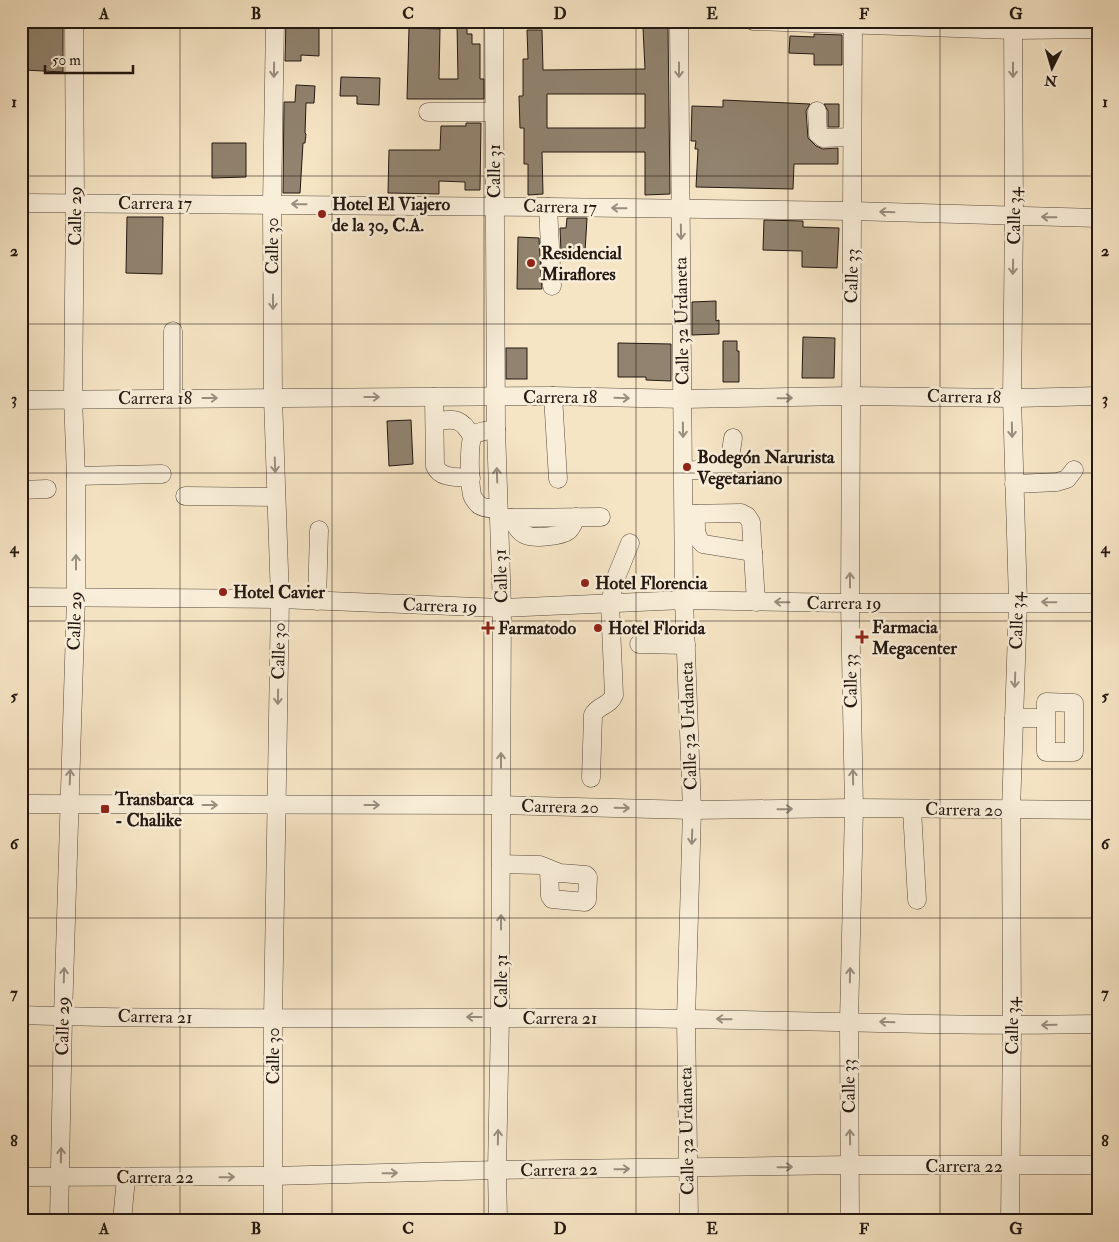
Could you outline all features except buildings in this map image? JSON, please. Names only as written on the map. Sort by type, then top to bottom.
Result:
[{"type":"street","name":"Calle 29","points":[[59,1221],[63,1016],[76,597],[76,476],[73,398],[76,203],[74,21]]},
{"type":"street","name":"Calle 30","points":[[273,1221],[273,1018],[280,599],[273,398],[272,204],[275,21]]},
{"type":"street","name":"Calle 31","points":[[494,21],[496,429],[503,515],[498,1221]]},
{"type":"street","name":"Calle 32 Urdaneta","points":[[679,21],[684,471],[690,514],[684,600],[692,810],[686,1019],[688,1221]]},
{"type":"street","points":[[753,21],[1013,26],[1067,25],[1098,29]]},
{"type":"street","name":"Calle 33","points":[[850,1221],[848,1022],[854,808],[850,603],[853,23]]},
{"type":"street","name":"Calle 34","points":[[1010,1221],[1012,1026],[1011,810],[1018,602],[1012,398],[1014,216],[1013,26]]},
{"type":"street","points":[[817,111],[818,134],[820,137],[852,137]]},
{"type":"street","points":[[428,112],[494,112]]},
{"type":"street","name":"Carrera 17","points":[[21,203],[494,206],[852,211],[1098,218]]},
{"type":"street","points":[[548,207],[552,286]]},
{"type":"street","points":[[173,330],[173,398]]},
{"type":"street","points":[[552,396],[558,479]]},
{"type":"street","name":"Carrera 18","points":[[21,400],[73,398],[552,396],[683,399],[850,396],[1012,398],[1098,396]]},
{"type":"street","points":[[434,397],[435,466],[441,474],[471,478]]},
{"type":"street","points":[[435,422],[446,419],[456,420],[468,429],[472,437]]},
{"type":"street","points":[[496,429],[476,434],[472,437],[469,445],[472,496],[479,505],[503,515],[525,535],[540,537],[567,532],[576,517],[601,517]]},
{"type":"street","points":[[684,471],[724,468],[729,465],[733,438]]},
{"type":"street","points":[[1014,484],[1058,482],[1067,479],[1074,470]]},
{"type":"street","points":[[76,476],[162,474]]},
{"type":"street","points":[[21,490],[47,489]]},
{"type":"street","points":[[185,496],[276,497]]},
{"type":"street","points":[[753,552],[703,544],[698,540],[690,514],[741,513],[747,516],[751,522],[753,552],[756,602]]},
{"type":"street","points":[[317,601],[319,530]]},
{"type":"street","points":[[591,778],[593,715],[598,708],[610,703],[614,695],[610,604],[615,580],[630,542]]},
{"type":"street","name":"Carrera 19","points":[[21,597],[280,599],[502,608],[684,600],[850,603],[1098,603]]},
{"type":"street","points":[[639,644],[686,644]]},
{"type":"street","points":[[1014,718],[1045,718]]},
{"type":"street","name":"Carrera 20","points":[[21,804],[501,805],[692,810],[854,808],[1098,810]]},
{"type":"street","points":[[912,809],[916,900]]},
{"type":"street","points":[[501,864],[540,865],[549,869]]},
{"type":"street","name":"Carrera 21","points":[[21,1015],[686,1019],[1012,1026],[1098,1024]]},
{"type":"street","name":"Carrera 22","points":[[21,1177],[126,1178],[497,1170],[1098,1165]]},
{"type":"street","points":[[122,1221],[126,1178]]},
{"type":"place","name":"Hotel El Viajero de la 30, C.A.","points":[[322,214]]},
{"type":"place","name":"Residencial Miraflores","points":[[531,263]]},
{"type":"place","name":"Bodegón Narurista Vegetariano","points":[[687,467]]},
{"type":"place","name":"Hotel Florencia","points":[[585,583]]},
{"type":"place","name":"Hotel Cavier","points":[[223,592]]},
{"type":"place","name":"Farmatodo","points":[[488,628]]},
{"type":"place","name":"Hotel Florida","points":[[598,628]]},
{"type":"place","name":"Farmacia Megacenter","points":[[862,637]]},
{"type":"place","name":"Transbarca - Chalike","points":[[105,809]]}]
